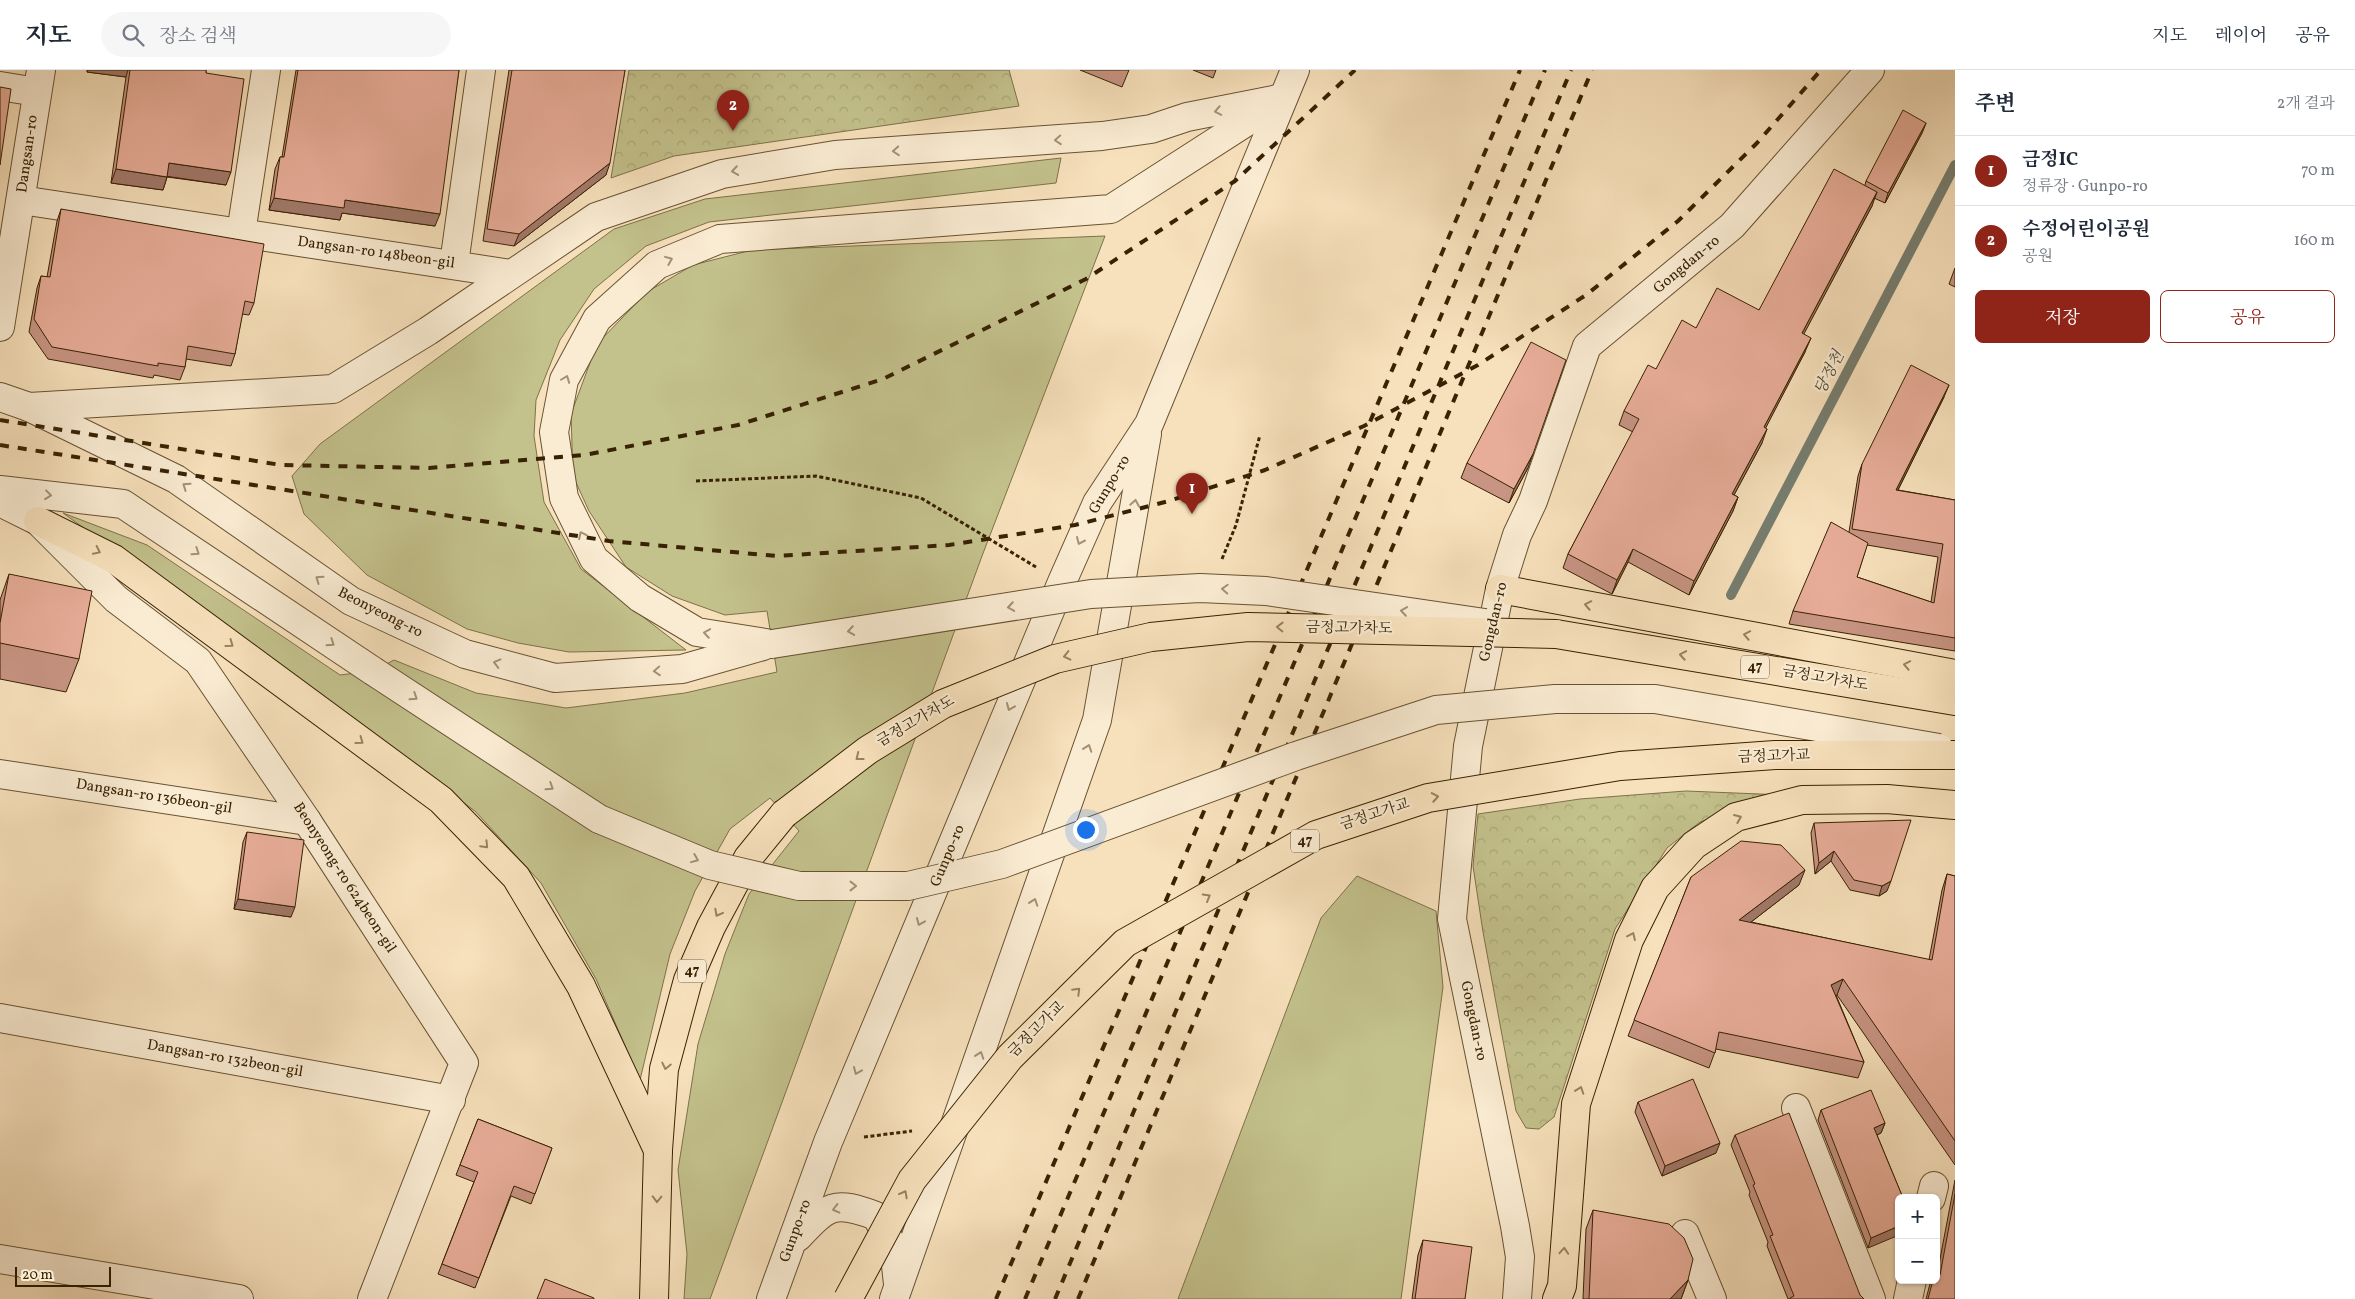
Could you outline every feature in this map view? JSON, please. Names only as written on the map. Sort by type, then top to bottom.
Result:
[{"type":"main road","points":[[38,521],[114,559],[441,800],[516,877],[581,986],[658,1150]]},
{"type":"main road","points":[[1500,589],[1955,674]]},
{"type":"main road","name":"금정고가차도","points":[[658,1150],[664,1069],[688,980],[711,926],[748,858],[784,814],[868,750],[943,704],[1055,659],[1152,637],[1248,626],[1556,634],[1955,701]]},
{"type":"main road","name":"금정고가교","points":[[848,1299],[912,1180],[1010,1057],[1125,943],[1316,835],[1428,798],[1620,766],[1776,755],[1955,755]]},
{"type":"main road","points":[[1558,1299],[1562,1286],[1576,1104],[1629,940],[1655,888],[1694,845],[1736,817],[1802,800],[1887,799],[1955,805]]},
{"type":"main road","name":"47","points":[[654,1299],[658,1150]]},
{"type":"street","points":[[241,233],[266,70]]},
{"type":"street","points":[[454,264],[481,70]]},
{"type":"street","name":"Gunpo-ro","points":[[771,1299],[793,1243],[828,1142],[1062,582],[1097,503],[1149,424],[1295,70]]},
{"type":"street","name":"Gongdan-ro","points":[[1517,1299],[1520,1257],[1515,1226],[1452,919],[1468,746],[1500,589],[1517,535],[1533,501],[1587,346],[1732,226],[1870,70]]},
{"type":"street","points":[[0,86],[39,81]]},
{"type":"street","name":"Dangsan-ro","points":[[0,327],[39,81]]},
{"type":"street","points":[[29,407],[333,389],[428,331],[596,217],[722,174],[835,156],[1102,136],[1151,129],[1186,117],[1283,98]]},
{"type":"street","points":[[1283,98],[1111,209],[720,239],[657,264],[598,319],[564,380],[554,432],[564,498],[594,559],[640,598],[697,632],[772,644],[1090,594],[1200,588],[1266,591],[1556,634]]},
{"type":"street","name":"Dangsan-ro 148beon-gil","points":[[21,200],[511,274]]},
{"type":"street","name":"Beonyeong-ro","points":[[0,397],[29,407],[176,478],[351,602],[464,654],[554,678],[682,669],[772,644]]},
{"type":"street","name":"Gunpo-ro","points":[[896,1294],[1098,720],[1149,424]]},
{"type":"street","points":[[0,490],[124,504],[373,671],[599,819],[710,865],[799,886],[908,886],[1002,864],[1296,756],[1436,710],[1554,699],[1655,699],[1955,750]]},
{"type":"street","name":"Beonyeong-ro 624beon-gil","points":[[0,502],[38,521],[116,599],[198,661],[307,821],[464,1063],[372,1299]]},
{"type":"street","name":"Dangsan-ro 136beon-gil","points":[[0,774],[307,821]]},
{"type":"street","name":"Dangsan-ro 132beon-gil","points":[[0,1018],[451,1100]]},
{"type":"street","points":[[1796,1108],[1871,1299]]},
{"type":"street","points":[[793,1243],[821,1212],[848,1206],[876,1216],[894,1248],[896,1294]]},
{"type":"street","points":[[1685,1234],[1712,1299]]},
{"type":"street","points":[[0,1259],[239,1299]]},
{"type":"street","points":[[1908,1299],[1911,1284]]},
{"type":"path","points":[[1220,564],[1236,525],[1260,435]]},
{"type":"path","points":[[696,481],[816,476],[921,498],[1062,582]]},
{"type":"path","points":[[828,1142],[955,1125]]},
{"type":"green space","points":[[629,70],[1009,70],[1019,106],[674,156],[611,178]]},
{"type":"green space","points":[[1061,158],[1056,183],[709,222],[646,246],[594,289],[560,340],[536,400],[534,436],[544,502],[581,569],[686,650],[569,652],[518,643],[467,629],[367,575],[304,514],[292,476],[320,444],[614,229],[705,199]]},
{"type":"green space","points":[[1105,236],[982,556],[710,1299],[684,1299],[687,1254],[678,1170],[698,1044],[725,954],[749,894],[799,831],[770,798],[730,829],[695,891],[670,954],[640,1080],[596,979],[541,883],[475,811],[63,513],[147,545],[340,675],[373,671],[394,660],[476,693],[566,708],[685,693],[777,672],[767,611],[725,615],[672,596],[626,567],[589,511],[573,476],[571,414],[597,344],[647,292],[693,265],[752,250]]},
{"type":"green space","points":[[1686,791],[1784,795],[1700,822],[1667,848],[1615,929],[1554,1117],[1539,1129],[1526,1128],[1516,1111],[1483,932],[1473,866],[1478,814],[1580,799]]},
{"type":"green space","points":[[1357,876],[1436,911],[1443,987],[1401,1299],[1178,1299],[1321,918]]},
{"type":"building","points":[[130,70],[206,70],[206,73],[244,79],[231,172],[169,163],[167,177],[116,169]]},
{"type":"building","points":[[298,70],[459,70],[440,214],[345,200],[344,208],[274,198],[280,157],[284,157]]},
{"type":"building","points":[[512,70],[625,70],[610,163],[519,234],[487,229]]},
{"type":"building","points":[[0,87],[11,89],[0,165]]},
{"type":"building","points":[[1903,110],[1926,123],[1888,193],[1866,181]]},
{"type":"building","points":[[1834,169],[1877,192],[1802,333],[1811,338],[1764,427],[1767,429],[1732,494],[1738,497],[1694,581],[1633,549],[1617,580],[1568,554],[1639,419],[1624,411],[1648,365],[1656,369],[1682,320],[1696,328],[1717,288],[1759,310]]},
{"type":"building","points":[[61,209],[264,244],[254,303],[245,301],[235,354],[188,346],[185,367],[158,363],[158,366],[52,347],[34,319],[41,276],[50,277]]},
{"type":"building","points":[[1531,342],[1566,360],[1533,454],[1514,489],[1467,463]]},
{"type":"building","points":[[1911,365],[1949,385],[1896,490],[1955,500],[1955,638],[1793,611],[1831,522],[1868,543],[1857,577],[1934,603],[1943,544],[1852,529],[1862,464]]},
{"type":"building","points":[[9,574],[92,591],[79,659],[0,643],[0,623]]},
{"type":"building","points":[[1911,820],[1891,881],[1882,886],[1854,880],[1834,851],[1819,863],[1814,823]]},
{"type":"building","points":[[247,832],[304,840],[295,907],[238,899]]},
{"type":"building","points":[[1741,841],[1781,845],[1805,870],[1739,920],[1932,960],[1947,874],[1955,876],[1955,1141],[1843,979],[1831,985],[1864,1062],[1719,1032],[1715,1053],[1634,1020],[1691,877]]},
{"type":"building","points":[[1693,1079],[1720,1143],[1665,1166],[1638,1102]]},
{"type":"building","points":[[1871,1090],[1885,1123],[1874,1128],[1901,1194],[1895,1194],[1895,1228],[1871,1238],[1821,1110]]},
{"type":"building","points":[[1789,1113],[1860,1295],[1864,1299],[1790,1299],[1794,1296],[1770,1236],[1773,1235],[1753,1185],[1755,1184],[1735,1135]]},
{"type":"building","points":[[478,1119],[552,1148],[535,1194],[514,1186],[479,1278],[442,1264],[478,1172],[460,1165]]},
{"type":"building","points":[[1955,1194],[1955,1299],[1928,1299],[1932,1284],[1940,1284]]},
{"type":"building","points":[[1593,1210],[1669,1224],[1684,1238],[1693,1259],[1688,1280],[1670,1299],[1589,1299]]},
{"type":"building","points":[[1423,1240],[1472,1247],[1465,1299],[1415,1299]]},
{"type":"building","points":[[545,1279],[594,1298],[594,1299],[537,1299]]},
{"type":"waterway","name":"당정천","points":[[1731,595],[1955,165]]},
{"type":"railway","points":[[0,420],[281,465],[429,468],[585,455],[738,425],[883,379],[1086,279],[1235,181],[1355,70]]},
{"type":"railway","points":[[996,1299],[1520,70]]},
{"type":"railway","points":[[1025,1299],[1545,70]]},
{"type":"railway","points":[[1055,1299],[1571,70]]},
{"type":"railway","points":[[1078,1299],[1592,70]]},
{"type":"railway","points":[[0,445],[609,541],[777,556],[949,545],[1075,525],[1169,501],[1265,470],[1364,426],[1478,365],[1586,295],[1678,221],[1757,143],[1821,70]]},
{"type":"place","name":"수정어린이공원","points":[[733,131]]},
{"type":"place","name":"금정IC","points":[[1192,514]]}]
